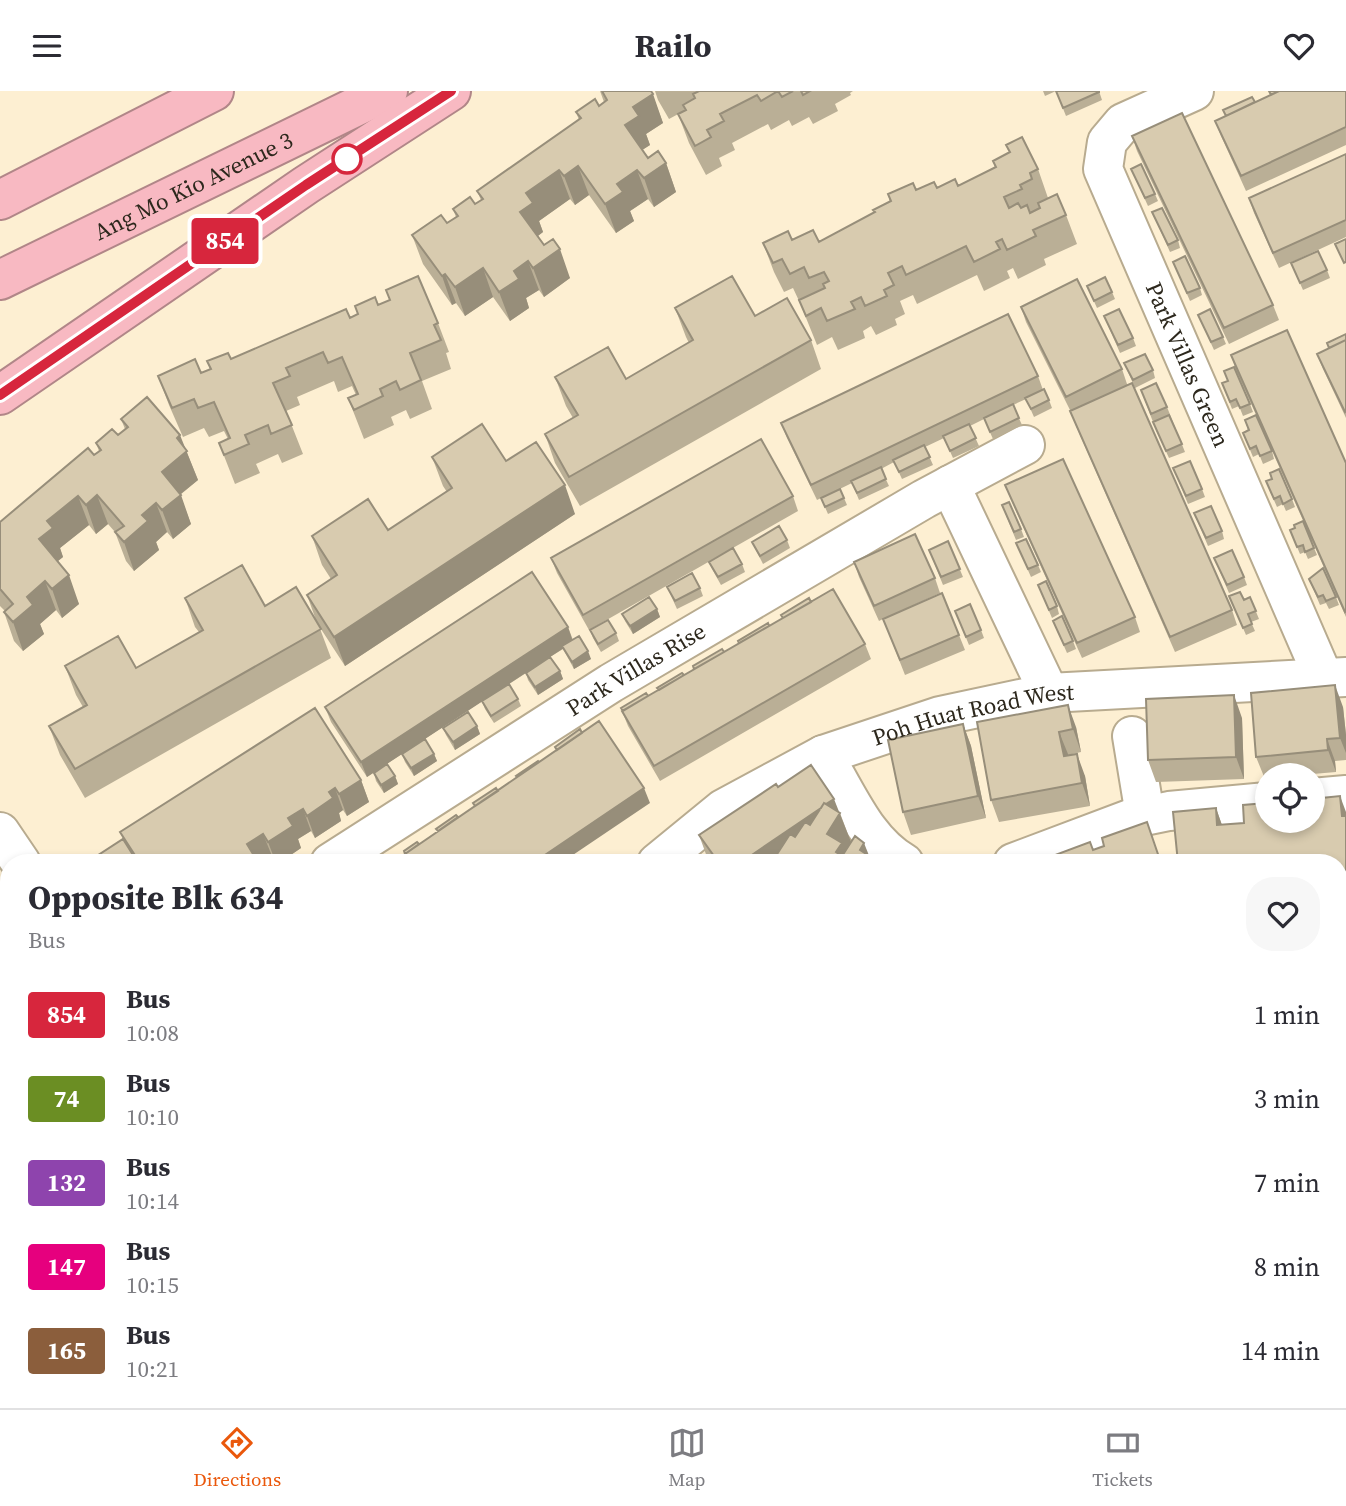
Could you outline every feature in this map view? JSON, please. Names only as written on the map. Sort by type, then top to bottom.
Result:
[{"type":"highway","points":[[0,199],[214,91]]},
{"type":"highway","name":"Ang Mo Kio Avenue 3","points":[[0,280],[388,91]]},
{"type":"highway","points":[[0,395],[306,185],[451,91]]},
{"type":"street","name":"Park Villas Green","points":[[1194,91],[1123,123],[1107,142],[1103,169],[1335,678]]},
{"type":"street","name":"Park Villas Rise","points":[[344,854],[611,683],[950,485],[1025,445]]},
{"type":"street","points":[[950,485],[1049,693]]},
{"type":"street","name":"Poh Huat Road West","points":[[668,854],[723,810],[823,755],[940,716],[1049,693],[1335,678]]},
{"type":"street","points":[[1132,736],[1144,815]]},
{"type":"street","points":[[823,755],[869,831],[890,854]]},
{"type":"street","points":[[1325,797],[1346,795]]},
{"type":"street","points":[[1038,854],[1144,815],[1255,803]]},
{"type":"street","points":[[0,832],[15,854]]},
{"type":"building","points":[[602,91],[651,91],[653,94],[633,107],[639,116],[625,125],[648,158],[658,151],[666,163],[644,178],[637,170],[617,184],[623,192],[605,204],[578,166],[564,176],[559,170],[526,193],[533,203],[520,212],[544,245],[553,239],[560,249],[533,268],[528,261],[514,271],[519,279],[499,292],[483,268],[455,287],[445,274],[442,276],[412,235],[441,215],[447,223],[458,216],[453,209],[470,197],[475,204],[483,199],[477,191],[581,118],[576,112],[595,99],[599,106],[607,100]]},
{"type":"building","points":[[699,91],[778,91],[761,101],[757,95],[720,114],[724,121],[707,130],[711,137],[695,146],[678,114],[686,110],[683,105],[695,98],[693,94]]},
{"type":"building","points":[[778,91],[793,91],[782,97]]},
{"type":"building","points":[[1056,91],[1099,91],[1099,92],[1063,108]]},
{"type":"building","points":[[1279,91],[1346,91],[1346,127],[1241,176],[1215,121]]},
{"type":"building","points":[[1252,97],[1255,102],[1226,116],[1223,110]]},
{"type":"building","points":[[1182,113],[1273,305],[1224,328],[1132,136]]},
{"type":"building","points":[[1022,137],[1038,169],[1030,173],[1032,179],[1020,185],[1022,189],[1004,197],[1009,208],[1018,203],[1021,208],[1027,205],[1030,213],[1040,208],[1038,203],[1057,194],[1066,215],[1033,230],[1036,236],[1007,250],[1002,239],[996,242],[1000,249],[974,262],[966,246],[906,275],[902,266],[888,273],[894,285],[884,290],[887,296],[865,306],[861,297],[851,302],[855,309],[827,321],[821,308],[806,316],[799,300],[825,288],[823,284],[829,281],[824,272],[809,278],[804,267],[790,274],[782,259],[773,263],[763,243],[788,231],[792,240],[813,230],[819,242],[875,212],[873,210],[891,201],[888,194],[913,183],[916,190],[934,182],[937,188],[955,179],[958,186],[996,167],[993,161],[1010,152],[1006,145]]},
{"type":"building","points":[[1346,154],[1346,220],[1273,253],[1249,198]]},
{"type":"building","points":[[1141,164],[1155,194],[1145,198],[1131,169]]},
{"type":"building","points":[[1162,208],[1178,240],[1168,245],[1152,212]]},
{"type":"building","points":[[1346,239],[1346,262],[1344,263],[1335,244]]},
{"type":"building","points":[[1318,251],[1327,270],[1300,283],[1291,263]]},
{"type":"building","points":[[1185,256],[1200,288],[1187,293],[1173,262]]},
{"type":"building","points":[[418,276],[438,323],[434,325],[441,340],[410,353],[421,380],[400,390],[396,381],[380,389],[383,396],[354,410],[348,398],[358,394],[342,357],[328,363],[323,352],[286,368],[290,376],[273,383],[292,425],[271,434],[268,425],[245,435],[249,444],[224,455],[219,443],[230,438],[214,402],[198,408],[194,399],[172,408],[158,376],[195,359],[201,373],[211,369],[207,361],[228,353],[231,359],[346,309],[350,318],[358,314],[355,306],[375,297],[378,305],[390,300],[386,290]]},
{"type":"building","points":[[732,276],[755,316],[787,298],[811,340],[569,477],[545,434],[578,415],[555,377],[608,347],[626,379],[693,340],[675,308]]},
{"type":"building","points":[[1105,277],[1112,292],[1094,301],[1087,286]]},
{"type":"building","points":[[1077,279],[1122,369],[1066,397],[1021,307]]},
{"type":"building","points":[[1119,309],[1133,338],[1118,345],[1104,316]]},
{"type":"building","points":[[1210,309],[1223,337],[1211,342],[1198,315]]},
{"type":"building","points":[[1008,314],[1038,376],[811,485],[781,423]]},
{"type":"building","points":[[1287,330],[1346,463],[1345,612],[1231,355]]},
{"type":"building","points":[[1346,334],[1346,340],[1329,348],[1327,343]]},
{"type":"building","points":[[1346,340],[1346,411],[1345,412],[1317,354]]},
{"type":"building","points":[[1145,354],[1153,370],[1133,380],[1124,363]]},
{"type":"building","points":[[1234,367],[1250,404],[1240,408],[1236,399],[1230,402],[1222,383],[1228,381],[1224,371]]},
{"type":"building","points":[[1132,383],[1232,610],[1170,637],[1070,411]]},
{"type":"building","points":[[1156,383],[1167,407],[1151,414],[1141,390]]},
{"type":"building","points":[[1044,389],[1049,400],[1031,409],[1025,398]]},
{"type":"building","points":[[147,397],[180,435],[177,438],[187,451],[162,472],[181,495],[162,510],[156,503],[142,515],[148,521],[124,542],[115,532],[124,526],[97,495],[86,505],[78,496],[47,521],[53,528],[39,539],[69,575],[52,589],[45,581],[27,597],[33,605],[13,622],[4,612],[13,604],[0,589],[0,522],[88,448],[94,455],[101,450],[96,443],[112,429],[118,435],[128,427],[121,419]]},
{"type":"building","points":[[1013,404],[1019,418],[990,432],[984,418]]},
{"type":"building","points":[[1169,415],[1182,444],[1166,451],[1153,422]]},
{"type":"building","points":[[1256,415],[1272,451],[1260,456],[1256,446],[1250,449],[1243,433],[1249,430],[1245,420]]},
{"type":"building","points":[[482,424],[506,461],[536,442],[565,485],[334,637],[307,595],[337,575],[312,536],[368,499],[388,530],[452,488],[432,457]]},
{"type":"building","points":[[969,424],[976,438],[950,451],[943,436]]},
{"type":"building","points":[[761,439],[793,496],[583,615],[551,558]]},
{"type":"building","points":[[924,445],[930,457],[899,472],[893,460]]},
{"type":"building","points":[[1063,459],[1135,617],[1077,643],[1005,485]]},
{"type":"building","points":[[1190,461],[1202,489],[1186,496],[1173,468]]},
{"type":"building","points":[[881,467],[886,479],[857,493],[851,481]]},
{"type":"building","points":[[1279,469],[1292,499],[1283,504],[1280,496],[1274,499],[1266,481],[1272,479],[1270,473]]},
{"type":"building","points":[[840,489],[844,498],[825,507],[821,498]]},
{"type":"building","points":[[1009,502],[1021,529],[1014,532],[1002,505]]},
{"type":"building","points":[[1211,506],[1222,531],[1206,538],[1194,513]]},
{"type":"building","points":[[1303,521],[1314,548],[1305,552],[1303,545],[1297,547],[1290,530]]},
{"type":"building","points":[[779,526],[787,540],[760,556],[752,542]]},
{"type":"building","points":[[915,534],[935,578],[874,606],[854,562]]},
{"type":"building","points":[[1026,539],[1038,565],[1028,569],[1016,543]]},
{"type":"building","points":[[948,541],[960,569],[941,577],[929,550]]},
{"type":"building","points":[[733,548],[742,564],[718,577],[709,562]]},
{"type":"building","points":[[1232,550],[1244,577],[1227,585],[1214,558]]},
{"type":"building","points":[[242,565],[265,606],[296,587],[321,629],[75,769],[49,726],[87,705],[65,666],[118,636],[136,668],[203,630],[185,598]]},
{"type":"building","points":[[1323,568],[1336,597],[1326,601],[1323,595],[1318,597],[1309,579]]},
{"type":"building","points":[[532,572],[568,627],[361,762],[325,707]]},
{"type":"building","points":[[692,573],[700,588],[675,601],[667,587]]},
{"type":"building","points":[[1046,581],[1057,606],[1049,610],[1038,585]]},
{"type":"building","points":[[833,589],[865,644],[654,766],[622,711]]},
{"type":"building","points":[[1240,592],[1244,600],[1250,597],[1256,611],[1248,614],[1252,624],[1243,628],[1229,596]]},
{"type":"building","points":[[942,593],[959,635],[900,660],[883,619]]},
{"type":"building","points":[[649,597],[657,609],[630,626],[622,614]]},
{"type":"building","points":[[809,598],[811,602],[783,618],[781,615]]},
{"type":"building","points":[[970,604],[981,630],[966,637],[955,611]]},
{"type":"building","points":[[1062,616],[1073,641],[1064,645],[1053,621]]},
{"type":"building","points":[[608,620],[616,633],[598,644],[590,630]]},
{"type":"building","points":[[768,623],[769,626],[739,643],[738,641]]},
{"type":"building","points":[[579,636],[588,651],[572,662],[562,646]]},
{"type":"building","points":[[722,649],[724,652],[694,669],[693,666]]},
{"type":"building","points":[[550,657],[560,671],[535,687],[526,673]]},
{"type":"building","points":[[682,673],[684,675],[659,690],[657,688]]},
{"type":"building","points":[[509,684],[518,699],[491,716],[482,701]]},
{"type":"building","points":[[1335,685],[1340,738],[1327,739],[1328,750],[1256,757],[1251,693]]},
{"type":"building","points":[[646,693],[648,696],[623,711],[621,708]]},
{"type":"building","points":[[1234,695],[1236,757],[1148,760],[1146,699]]},
{"type":"building","points":[[1068,705],[1073,729],[1059,732],[1064,756],[1077,754],[1082,783],[991,800],[977,722]]},
{"type":"building","points":[[315,708],[361,780],[339,794],[335,788],[329,792],[333,798],[307,816],[303,809],[288,818],[293,826],[268,842],[263,834],[247,844],[253,854],[134,854],[120,832]]},
{"type":"building","points":[[468,712],[477,726],[453,742],[443,728]]},
{"type":"building","points":[[599,721],[644,788],[546,854],[405,854]]},
{"type":"building","points":[[963,724],[978,796],[903,812],[888,740]]},
{"type":"building","points":[[580,729],[582,733],[557,750],[555,747]]},
{"type":"building","points":[[425,739],[434,754],[411,768],[402,754]]},
{"type":"building","points":[[538,761],[539,762],[516,776]]},
{"type":"building","points":[[387,764],[395,776],[381,785],[374,773]]},
{"type":"building","points":[[811,765],[834,799],[824,803],[821,808],[753,854],[713,854],[699,835],[776,784],[778,787]]},
{"type":"building","points":[[496,788],[498,791],[475,806],[473,803]]},
{"type":"building","points":[[1340,796],[1342,816],[1346,816],[1346,854],[1177,854],[1173,812],[1216,808],[1217,825],[1244,823],[1243,805],[1255,804],[1255,833],[1325,833],[1325,798]]},
{"type":"building","points":[[824,803],[840,813],[827,834],[842,843],[836,852],[839,854],[777,854],[790,834],[795,837],[805,822],[810,825]]},
{"type":"building","points":[[456,815],[458,817],[438,831],[436,829]]},
{"type":"building","points":[[1147,822],[1158,854],[1058,854],[1090,842],[1093,850],[1104,846],[1102,838]]},
{"type":"building","points":[[855,836],[864,843],[860,850],[866,854],[843,854]]},
{"type":"building","points":[[123,839],[132,854],[100,854]]},
{"type":"building","points":[[417,842],[419,844],[405,854],[404,851]]},
{"type":"bus line","name":"854","points":[[0,395],[306,185],[451,91]]}]
